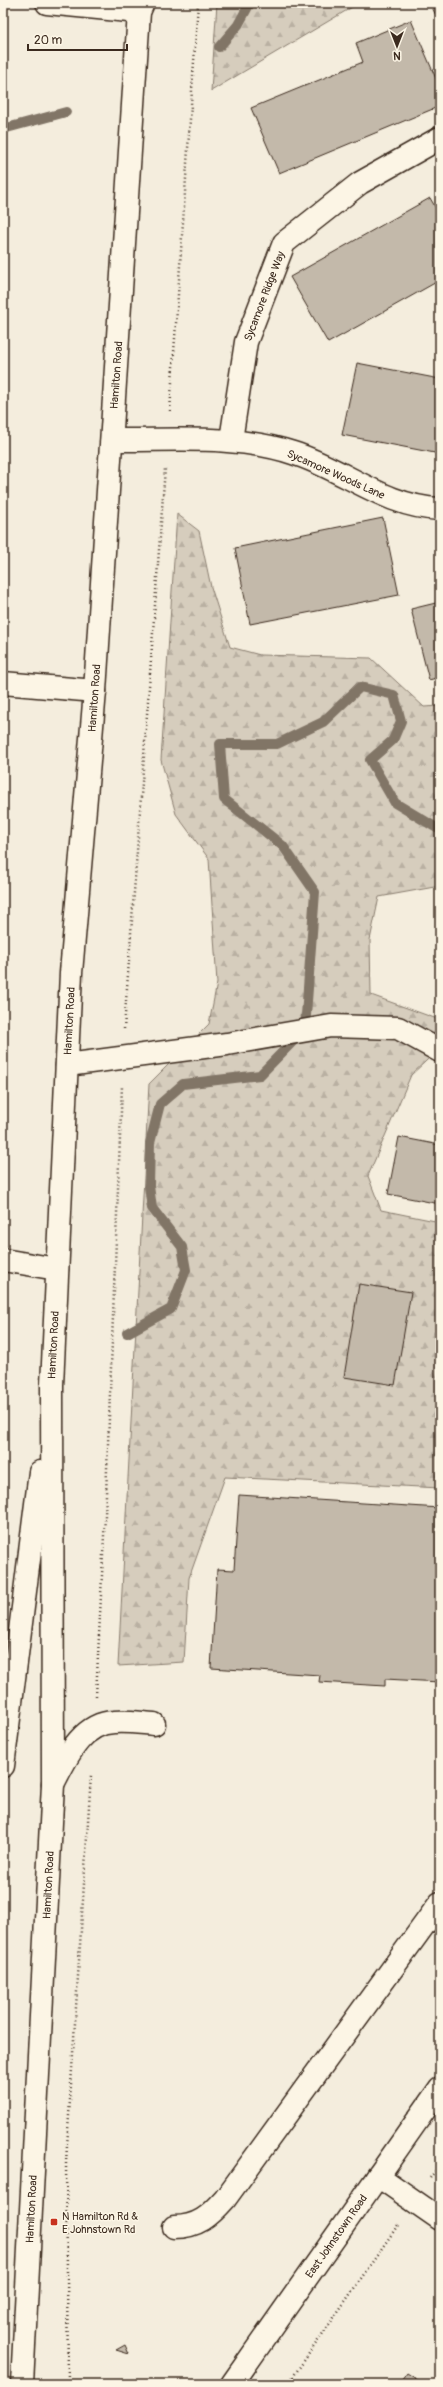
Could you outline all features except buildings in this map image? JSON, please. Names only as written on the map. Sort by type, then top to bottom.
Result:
[{"type":"main road","points":[[47,3],[140,6]]},
{"type":"main road","name":"Hamilton Road","points":[[22,2384],[53,1784],[52,1385],[67,1065],[72,965],[96,691],[140,6]]},
{"type":"main road","name":"Sycamore Ridge Way","points":[[231,440],[246,342],[284,243],[360,183],[440,138]]},
{"type":"main road","name":"Sycamore Woods Lane","points":[[112,440],[231,440],[293,453],[402,504],[440,509]]},
{"type":"main road","points":[[3,683],[96,691]]},
{"type":"main road","points":[[67,1065],[227,1044],[331,1026],[398,1028],[440,1051]]},
{"type":"main road","points":[[3,1260],[57,1269]]},
{"type":"main road","name":"Hamilton Road","points":[[3,1766],[52,1385]]},
{"type":"main road","points":[[53,1784],[68,1755],[80,1738],[94,1726],[113,1722],[154,1724]]},
{"type":"main road","points":[[174,2227],[188,2227],[207,2218],[225,2199],[440,1903]]},
{"type":"main road","name":"East Johnstown Road","points":[[232,2384],[440,2088]]},
{"type":"main road","points":[[378,2176],[440,2219]]},
{"type":"main road","points":[[25,2337],[34,2384]]},
{"type":"path","points":[[94,1726],[106,1495],[126,996],[198,3]]},
{"type":"path","points":[[68,2384],[66,2162],[91,1774]]},
{"type":"path","points":[[288,2384],[440,2165]]},
{"type":"green space","points":[[217,3],[359,3],[211,91]]},
{"type":"green space","points":[[177,514],[199,531],[211,587],[230,647],[260,655],[371,658],[424,707],[440,706],[440,886],[379,897],[370,940],[371,995],[440,1020],[440,1048],[411,1075],[368,1176],[381,1210],[440,1222],[440,1488],[225,1477],[189,1578],[184,1662],[118,1666],[149,1084],[209,1024],[217,983],[209,859],[176,814],[161,760]]},
{"type":"waterway","points":[[219,47],[238,25],[250,3]]},
{"type":"waterway","points":[[3,129],[66,112]]},
{"type":"waterway","points":[[127,1333],[171,1309],[186,1270],[182,1247],[152,1208],[149,1186],[150,1143],[160,1104],[183,1084],[260,1075],[305,1029],[315,892],[283,846],[224,799],[220,744],[277,744],[323,722],[360,687],[394,695],[401,721],[393,740],[370,760],[395,803],[440,830]]},
{"type":"place","name":"N Hamilton Rd & E Johnstown Rd","points":[[54,2222]]}]
